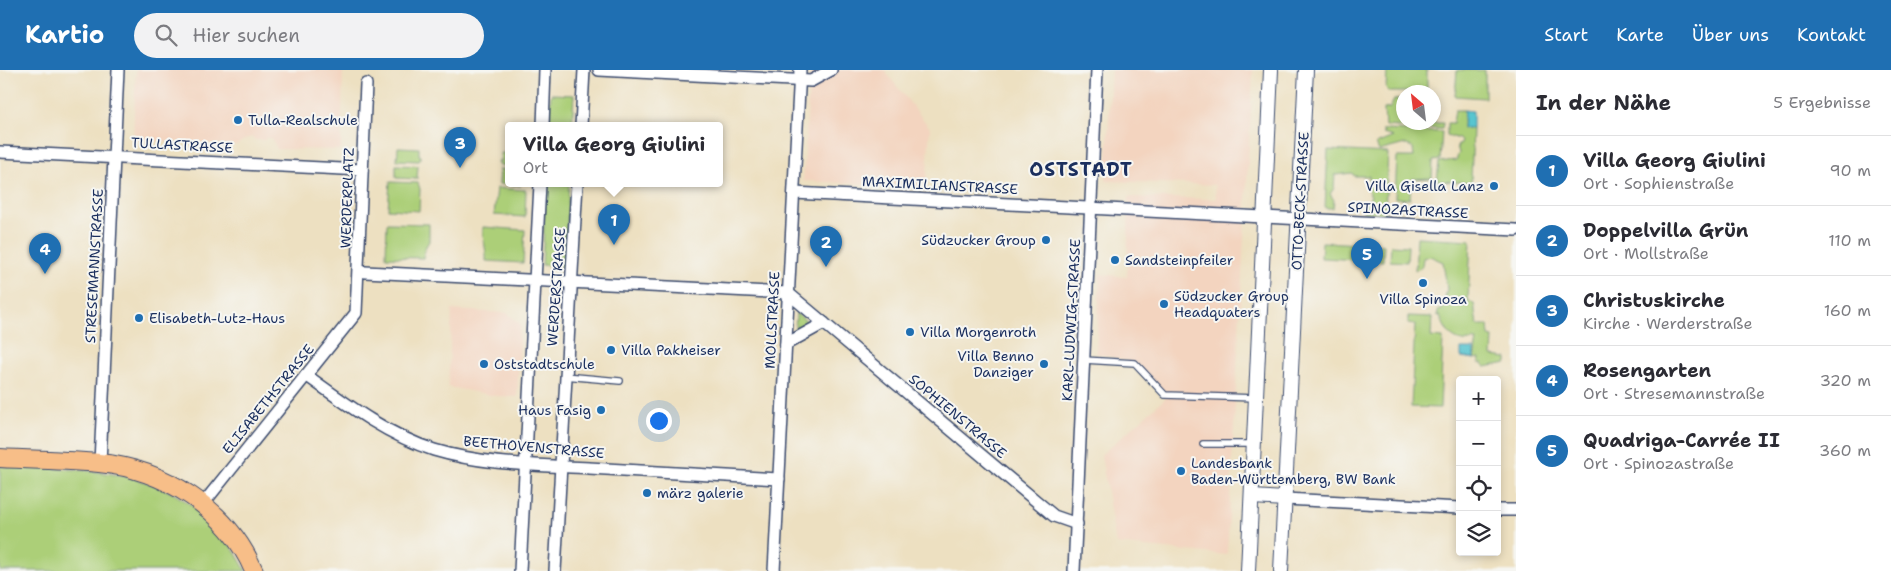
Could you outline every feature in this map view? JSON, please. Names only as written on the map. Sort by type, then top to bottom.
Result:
[{"type":"main road","points":[[0,458],[100,463],[149,474],[167,482],[203,504],[234,537],[254,571]]},
{"type":"street","name":"STRESEMANNSTRASSE","points":[[100,463],[118,70]]},
{"type":"street","points":[[543,122],[546,70]]},
{"type":"street","points":[[580,122],[584,70]]},
{"type":"street","points":[[599,70],[799,75],[811,81],[831,70]]},
{"type":"street","name":"KARL-LUDWIG-STRASSE","points":[[1074,571],[1097,70]]},
{"type":"street","points":[[1248,571],[1272,70]]},
{"type":"street","name":"OTTO-BECK-STRASSE","points":[[1282,571],[1306,70]]},
{"type":"street","name":"MOLLSTRASSE","points":[[774,571],[799,75]]},
{"type":"street","name":"WERDERPLATZ","points":[[356,313],[366,84]]},
{"type":"street","name":"TULLASTRASSE","points":[[0,152],[362,170]]},
{"type":"street","name":"WERDERSTRASSE","points":[[520,571],[540,187]]},
{"type":"street","name":"WERDERSTRASSE","points":[[555,571],[577,187]]},
{"type":"street","name":"MAXIMILIANSTRASSE","points":[[794,193],[1265,217]]},
{"type":"street","name":"SPINOZASTRASSE","points":[[1265,217],[1516,230]]},
{"type":"street","points":[[365,272],[788,293]]},
{"type":"street","name":"SOPHIENSTRASSE","points":[[788,293],[1054,516],[1077,524]]},
{"type":"street","name":"ELISABETHSTRASSE","points":[[203,504],[356,313]]},
{"type":"street","points":[[786,344],[824,323]]},
{"type":"street","name":"BEETHOVENSTRASSE","points":[[306,376],[349,407],[409,440],[460,456],[560,467],[779,479]]},
{"type":"street","points":[[1252,497],[1456,508]]},
{"type":"street","points":[[1501,510],[1516,510]]},
{"type":"lane","points":[[1084,360],[1135,363],[1165,395],[1256,398]]},
{"type":"lane","points":[[565,376],[620,381]]},
{"type":"lane","points":[[1203,444],[1254,444]]},
{"type":"shaded area","name":"Tulla-Realschule","points":[[136,70],[343,70],[341,150],[277,149],[272,139],[266,137],[265,140],[255,140],[253,137],[248,138],[236,145],[133,140]]},
{"type":"shaded area","points":[[810,70],[884,70],[930,128],[926,187],[803,181]]},
{"type":"shaded area","points":[[1111,70],[1253,70],[1227,555],[1116,544],[1101,455],[1169,395],[1135,363],[1096,353],[1100,274],[1127,277],[1129,197],[1216,199],[1215,185],[1106,181]]},
{"type":"shaded area","name":"Oststadtschule","points":[[452,310],[507,313],[521,325],[517,397],[496,396],[448,387]]},
{"type":"green space","points":[[1387,70],[1427,70],[1427,85],[1396,85],[1396,92],[1389,92],[1386,89]]},
{"type":"green space","points":[[1457,70],[1485,70],[1485,98],[1455,96]]},
{"type":"green space","points":[[551,94],[574,95],[572,122],[549,122]]},
{"type":"green space","points":[[1396,100],[1396,127],[1385,126],[1384,109],[1390,108]]},
{"type":"green space","points":[[1455,110],[1464,110],[1463,128],[1473,128],[1471,183],[1437,181],[1439,162],[1456,160],[1459,153],[1457,146],[1462,143],[1459,139],[1447,135],[1447,123],[1453,123]]},
{"type":"green space","points":[[1383,130],[1442,132],[1440,160],[1433,161],[1432,178],[1411,179],[1410,199],[1395,198],[1397,157],[1414,157],[1413,148],[1405,144],[1379,151],[1376,144],[1393,137],[1383,134]]},
{"type":"green space","points":[[398,147],[419,148],[419,155],[421,156],[419,161],[397,160]]},
{"type":"green space","points":[[1328,150],[1388,153],[1385,213],[1363,212],[1364,201],[1368,201],[1371,196],[1368,190],[1369,176],[1354,176],[1352,173],[1335,175],[1334,188],[1330,194],[1334,200],[1333,208],[1325,208]]},
{"type":"green space","points":[[501,153],[505,153],[505,166],[500,165],[498,161],[500,161]]},
{"type":"green space","points":[[396,165],[418,166],[417,179],[396,178]]},
{"type":"green space","points":[[500,169],[505,170],[505,185],[499,184]]},
{"type":"green space","points":[[390,182],[418,183],[420,189],[419,211],[388,209]]},
{"type":"green space","points":[[546,187],[569,187],[565,267],[542,265]]},
{"type":"green space","points":[[497,188],[526,190],[525,217],[494,215]]},
{"type":"green space","points":[[387,223],[429,224],[429,241],[423,258],[386,257]]},
{"type":"green space","points":[[483,227],[525,230],[523,263],[486,261]]},
{"type":"green space","points":[[1417,237],[1471,240],[1468,300],[1474,304],[1477,325],[1488,325],[1489,336],[1493,337],[1492,356],[1507,358],[1507,363],[1485,367],[1482,363],[1479,363],[1480,358],[1474,359],[1477,340],[1457,340],[1449,333],[1440,316],[1437,315],[1439,310],[1442,310],[1447,289],[1443,262],[1430,256],[1423,258],[1422,266],[1415,271]]},
{"type":"green space","points":[[1322,242],[1384,245],[1383,261],[1321,258]]},
{"type":"green space","points":[[1391,245],[1408,246],[1407,262],[1390,261]]},
{"type":"green space","points":[[796,313],[809,323],[795,330]]},
{"type":"green space","points":[[1408,316],[1432,317],[1431,337],[1443,338],[1440,408],[1411,407],[1415,325],[1408,324]]},
{"type":"green space","points":[[0,466],[109,473],[141,481],[171,493],[199,511],[224,536],[246,571],[0,571]]},
{"type":"water","points":[[1464,110],[1473,111],[1473,128],[1463,128]]},
{"type":"water","points":[[1461,349],[1474,349],[1474,359],[1461,357]]},
{"type":"place","name":"Tulla-Realschule","points":[[238,120]]},
{"type":"place","name":"Christuskirche","points":[[460,168]]},
{"type":"place","name":"Villa Gisella Lanz","points":[[1494,186]]},
{"type":"place","name":"Südzucker Group","points":[[1046,240]]},
{"type":"place","name":"Villa Georg Giulini","points":[[614,245]]},
{"type":"place","name":"Sandsteinpfeiler","points":[[1115,260]]},
{"type":"place","name":"Doppelvilla Grün","points":[[826,267]]},
{"type":"place","name":"Rosengarten","points":[[45,274]]},
{"type":"place","name":"Quadriga-Carrée II","points":[[1367,279]]},
{"type":"place","name":"Villa Spinoza","points":[[1423,283]]},
{"type":"place","name":"Südzucker Group Headquaters","points":[[1164,304]]},
{"type":"place","name":"Elisabeth-Lutz-Haus","points":[[139,318]]},
{"type":"place","name":"Villa Morgenroth","points":[[910,332]]},
{"type":"place","name":"Villa Pakheiser","points":[[611,350]]},
{"type":"place","name":"Oststadtschule","points":[[484,364]]},
{"type":"place","name":"Villa Benno Danziger","points":[[1044,364]]},
{"type":"place","name":"Haus Fasig","points":[[601,410]]},
{"type":"place","name":"Landesbank Baden-Württemberg, BW Bank","points":[[1181,471]]},
{"type":"place","name":"märz galerie","points":[[647,493]]},
{"type":"district","name":"OSTSTADT","points":[[1081,169]]}]
